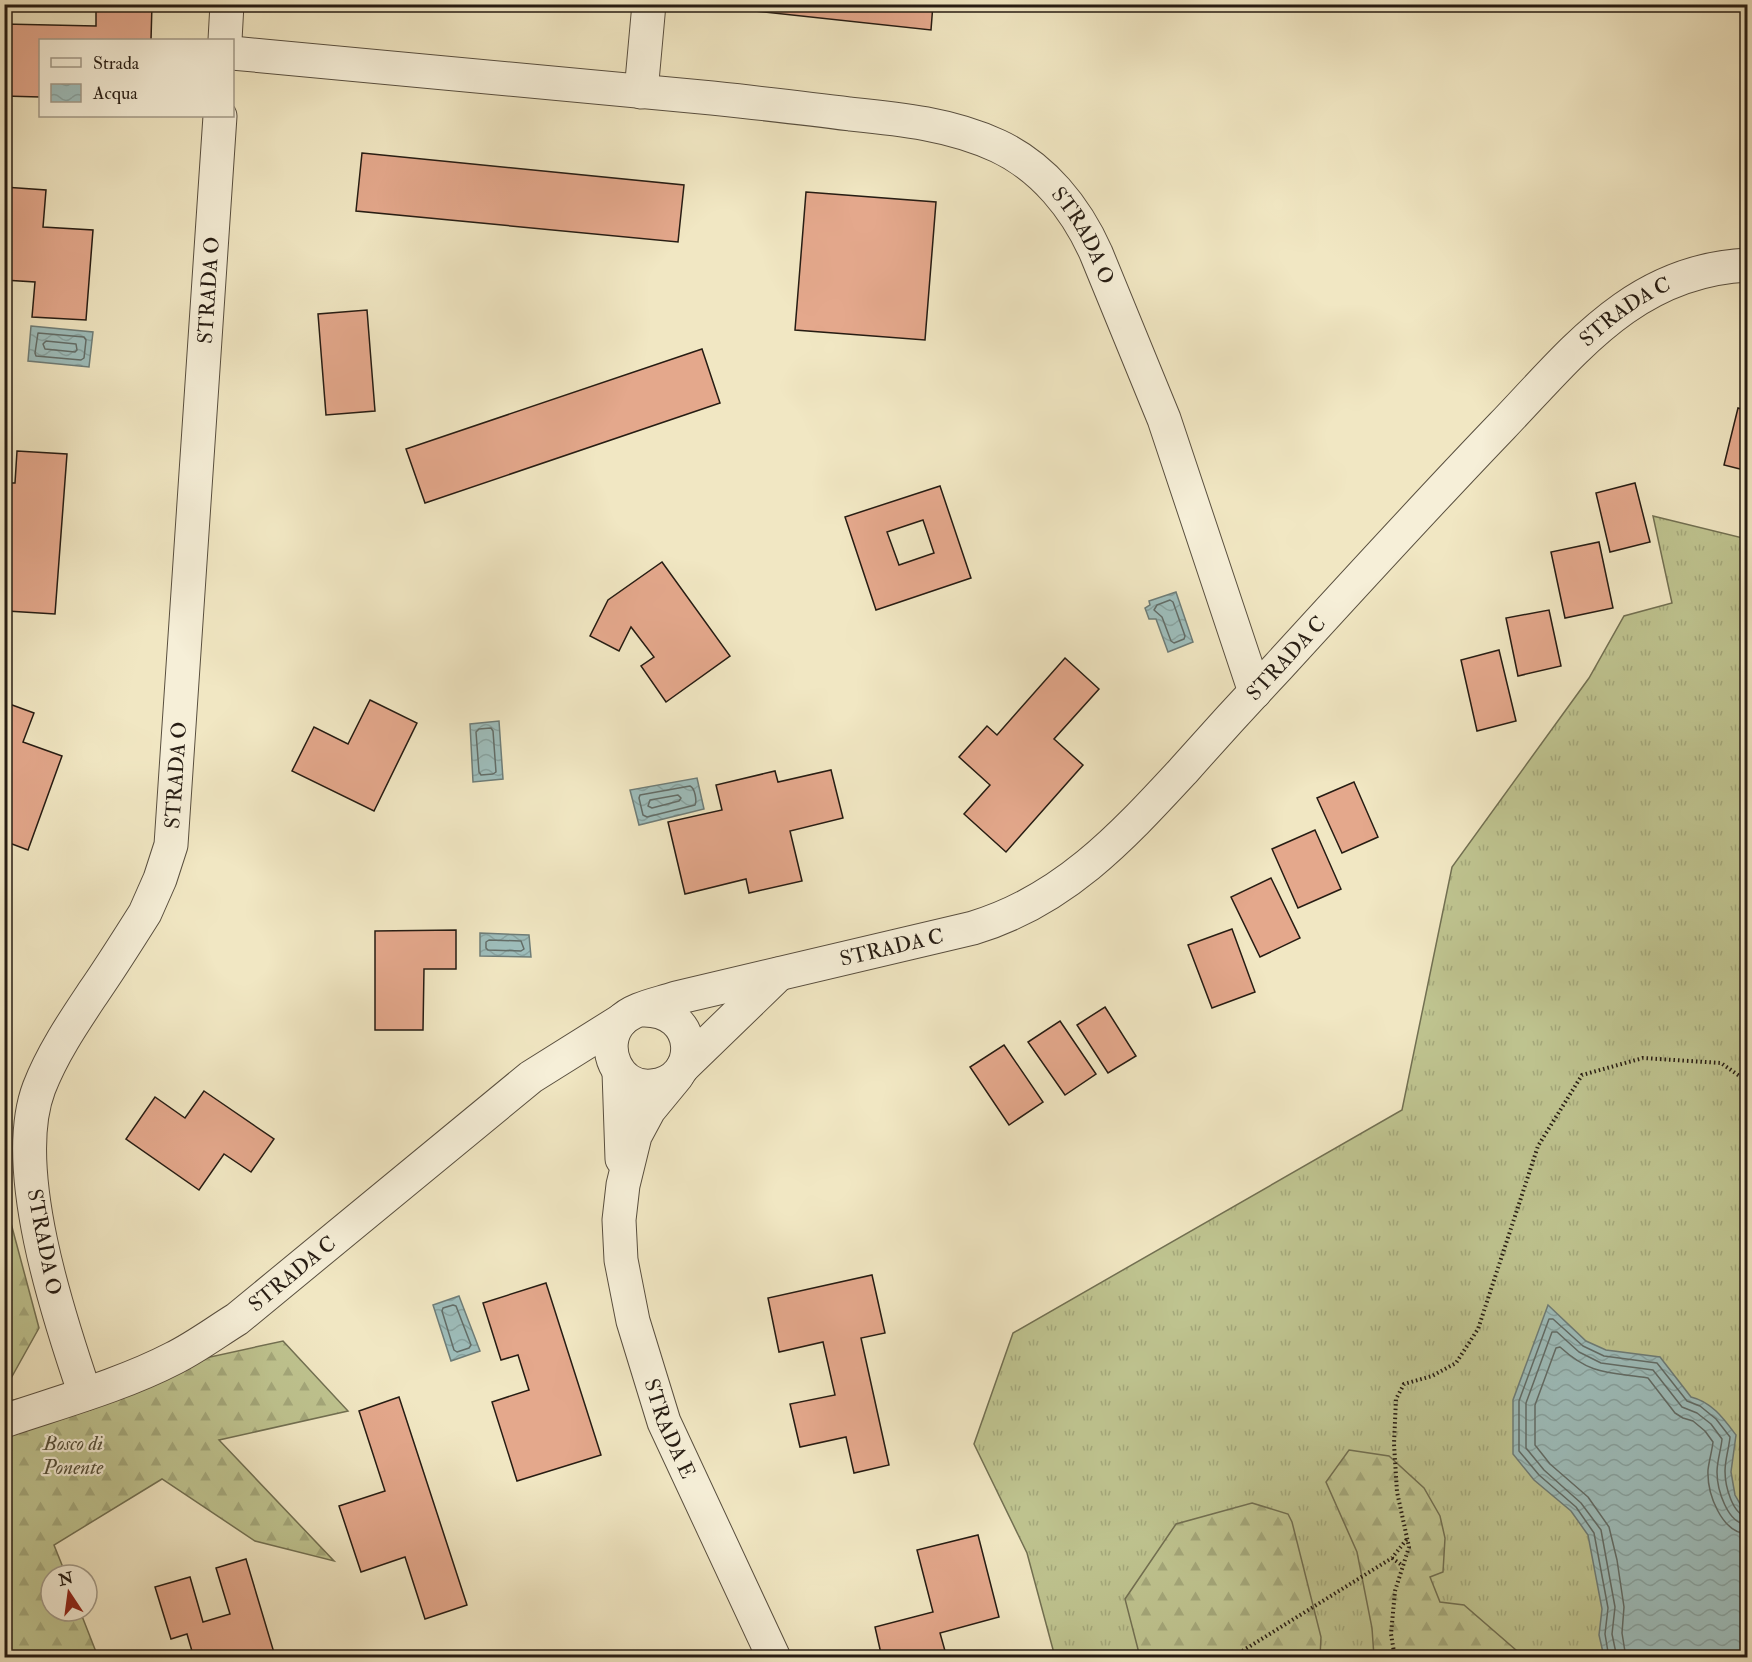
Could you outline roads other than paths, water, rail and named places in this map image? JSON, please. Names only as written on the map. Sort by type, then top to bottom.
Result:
[{"type":"street","points":[[225,39],[227,4]]},
{"type":"street","points":[[641,92],[649,4]]},
{"type":"street","name":"STRADA O","points":[[234,53],[915,121],[948,128],[1000,147],[1042,176],[1069,206],[1087,234],[1160,408],[1255,692]]},
{"type":"street","name":"STRADA O","points":[[84,1394],[48,1272],[37,1218],[29,1139],[32,1113],[39,1089],[66,1035],[145,913],[154,896],[171,845],[220,117]]},
{"type":"street","name":"STRADA C","points":[[4,1421],[84,1394],[174,1358],[237,1319],[545,1066],[632,1015],[676,998],[973,928],[1003,918],[1040,900],[1076,876],[1130,828],[1414,517],[1605,322],[1642,295],[1673,281],[1701,272],[1748,266]]},
{"type":"street","points":[[680,1071],[687,1054],[687,1041],[683,1029],[665,1012],[654,1009],[632,1015],[615,1030],[611,1040],[616,1068],[638,1084],[651,1086],[664,1084],[680,1071],[781,972]]},
{"type":"street","name":"STRADA C","points":[[545,1066],[578,1060],[616,1068]]},
{"type":"street","name":"STRADA E","points":[[616,1068],[623,1185]]},
{"type":"street","name":"STRADA E","points":[[680,1071],[649,1110],[635,1136],[623,1185],[619,1220],[621,1260],[633,1321],[664,1422],[774,1658]]},
{"type":"water","points":[[31,326],[93,332],[89,367],[28,361]]},
{"type":"water","points":[[1176,592],[1193,642],[1168,652],[1156,619],[1149,619],[1145,608],[1150,605],[1149,601]]},
{"type":"water","points":[[499,721],[503,779],[473,782],[470,724]]},
{"type":"water","points":[[697,778],[704,809],[639,825],[630,790]]},
{"type":"water","points":[[480,933],[529,935],[531,957],[480,956]]},
{"type":"water","points":[[459,1296],[480,1351],[451,1361],[433,1305]]},
{"type":"water","points":[[1548,1305],[1586,1341],[1606,1350],[1660,1357],[1691,1397],[1711,1407],[1736,1435],[1731,1472],[1735,1495],[1747,1516],[1747,1657],[1604,1657],[1599,1635],[1602,1609],[1588,1535],[1571,1511],[1534,1480],[1513,1454],[1513,1400]]},
{"type":"park label","name":"Bosco di Ponente","points":[[73,1455]]}]
